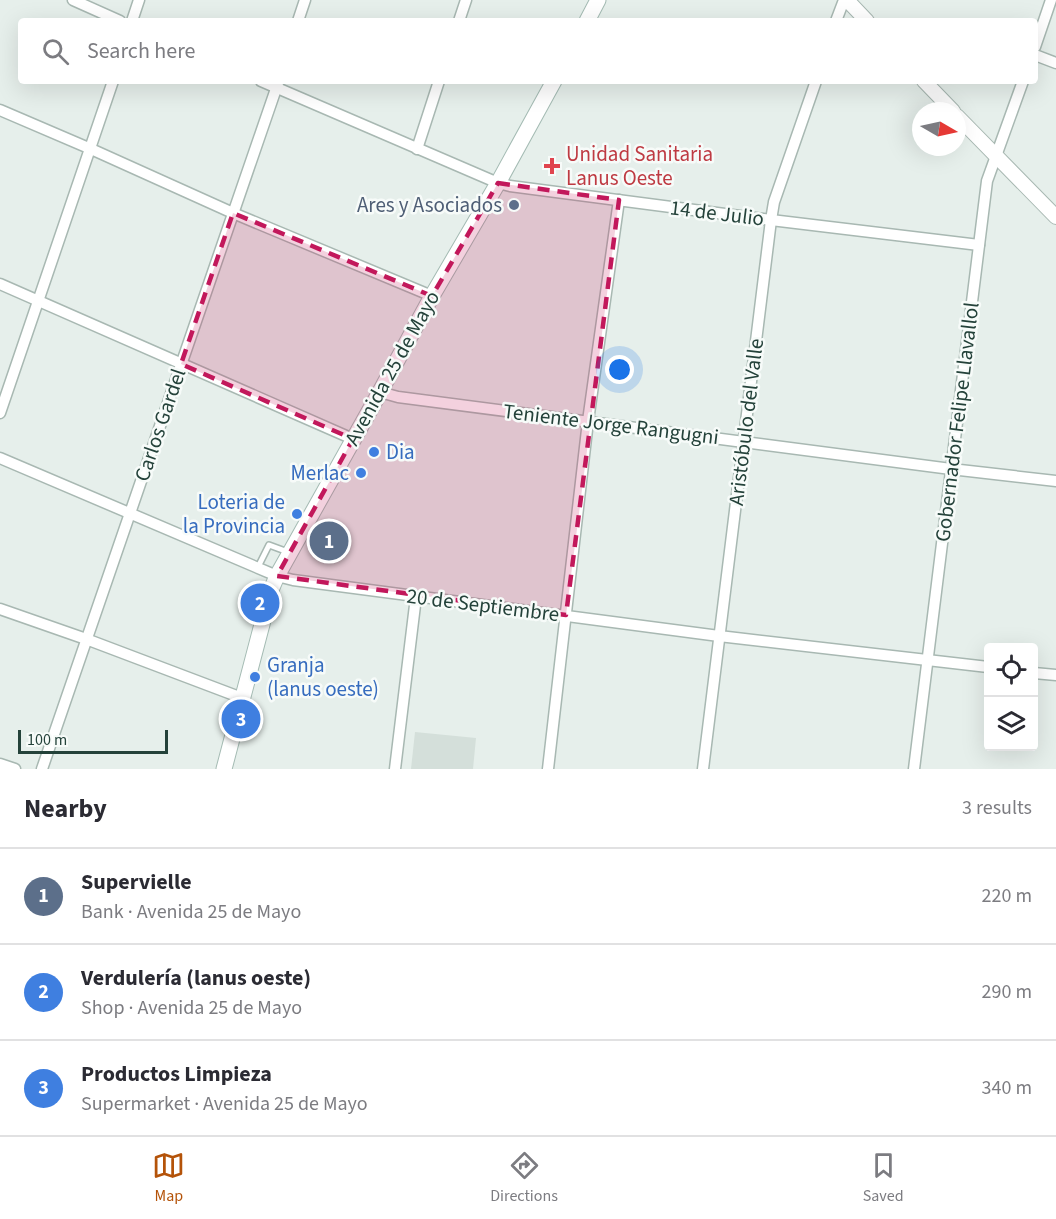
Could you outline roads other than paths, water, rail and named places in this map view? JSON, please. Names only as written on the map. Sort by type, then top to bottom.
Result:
[{"type":"main road","points":[[589,18],[598,0]]},
{"type":"main road","name":"Avenida 25 de Mayo","points":[[224,769],[271,590],[277,576],[552,84]]},
{"type":"street","points":[[73,0],[113,18]]},
{"type":"street","points":[[133,18],[140,0]]},
{"type":"street","points":[[299,18],[305,0]]},
{"type":"street","points":[[460,18],[466,0]]},
{"type":"street","points":[[837,18],[845,0],[864,18]]},
{"type":"street","points":[[1038,38],[1051,0]]},
{"type":"street","points":[[1038,56],[1056,63]]},
{"type":"street","points":[[0,413],[112,84]]},
{"type":"street","name":"14 de Julio","points":[[277,84],[417,149],[510,186],[979,244]]},
{"type":"street","name":"Carlos Gardel","points":[[42,769],[277,84]]},
{"type":"street","points":[[417,149],[439,84]]},
{"type":"street","name":"Aristóbulo del Valle","points":[[702,769],[771,220],[774,202],[815,84]]},
{"type":"street","points":[[927,84],[944,102]]},
{"type":"street","name":"Gobernador Felipe Llavallol","points":[[914,769],[987,181],[1022,84]]},
{"type":"street","points":[[0,110],[233,213],[432,296]]},
{"type":"street","points":[[966,125],[1056,217]]},
{"type":"street","points":[[548,769],[588,421],[619,200]]},
{"type":"street","points":[[0,284],[353,439]]},
{"type":"street","name":"Teniente Jorge Rangugni","points":[[380,392],[398,397],[1056,481]]},
{"type":"street","name":"20 de Septiembre","points":[[0,458],[257,568],[293,580],[719,636],[984,667]]},
{"type":"street","points":[[395,769],[416,597]]},
{"type":"street","points":[[0,609],[242,698]]},
{"type":"street","points":[[1038,673],[1056,675]]},
{"type":"street","points":[[0,764],[15,769]]},
{"type":"lane","points":[[257,568],[269,545],[289,552]]},
{"type":"place","name":"Unidad Sanitaria Lanus Oeste","points":[[552,166]]},
{"type":"place","name":"Ares y Asociados","points":[[514,205]]},
{"type":"place","name":"Dia","points":[[374,452]]},
{"type":"place","name":"Merlac","points":[[361,473]]},
{"type":"place","name":"Loteria de la Provincia","points":[[297,514]]},
{"type":"place","name":"Supervielle","points":[[329,541]]},
{"type":"place","name":"Verdulería (lanus oeste)","points":[[260,603]]},
{"type":"place","name":"Granja (lanus oeste)","points":[[255,677]]},
{"type":"place","name":"Productos Limpieza","points":[[241,719]]}]
